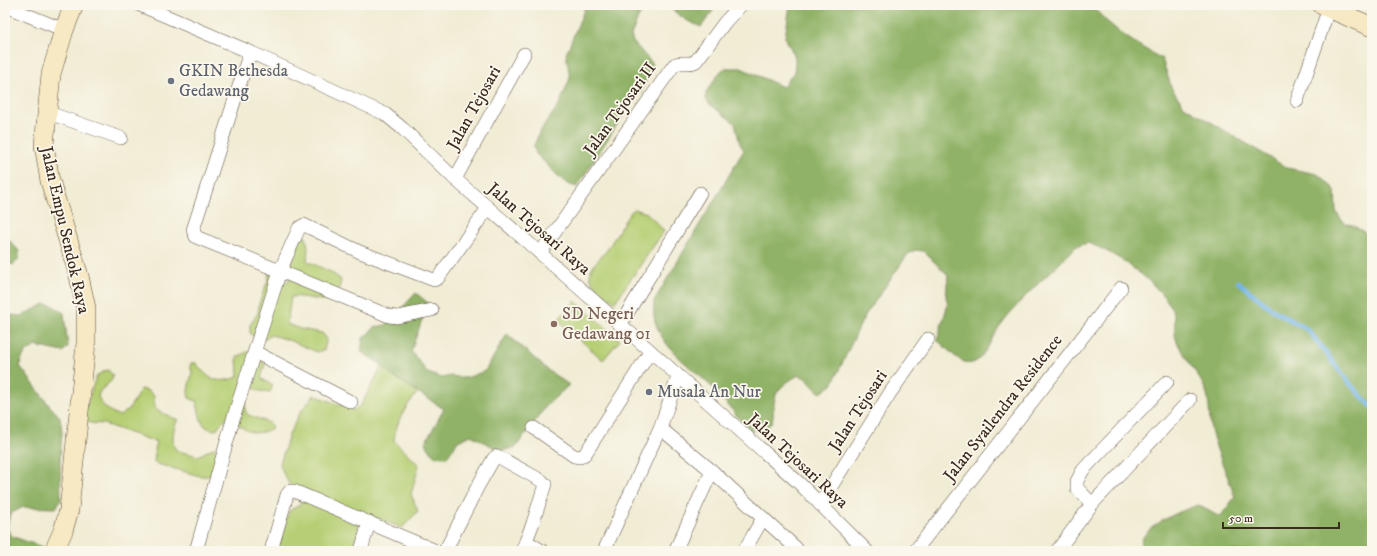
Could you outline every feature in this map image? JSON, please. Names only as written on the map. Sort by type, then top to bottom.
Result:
[{"type":"street","name":"Jalan Empu Sendok Raya","points":[[54,551],[63,531],[69,510],[86,344],[86,308],[79,276],[50,181],[44,145],[46,112],[51,74],[64,30],[74,5]]},
{"type":"street","name":"Jalan Tejosari Raya","points":[[140,5],[250,52],[385,114],[403,129],[455,179],[798,482],[867,551]]},
{"type":"street","name":"Jalan Tejosari II","points":[[540,253],[674,65],[678,62],[692,64],[696,61],[725,22],[741,5]]},
{"type":"street","points":[[5,6],[64,30]]},
{"type":"street","points":[[1297,101],[1327,6],[1372,27]]},
{"type":"street","points":[[250,52],[193,230],[196,237],[389,316],[397,317],[432,310]]},
{"type":"street","name":"Jalan Tejosari","points":[[455,179],[524,54]]},
{"type":"street","points":[[46,112],[121,138]]},
{"type":"street","points":[[620,325],[700,193]]},
{"type":"street","points":[[196,551],[234,416],[280,271],[299,228],[304,225],[360,252],[436,279],[488,208]]},
{"type":"street","name":"Jalan Syailendra Residence","points":[[915,551],[1121,288]]},
{"type":"street","name":"Jalan Tejosari","points":[[820,504],[890,393],[928,339]]},
{"type":"street","points":[[255,352],[351,402]]},
{"type":"street","points":[[534,428],[574,456],[580,457],[585,454],[650,352]]},
{"type":"street","points":[[604,551],[660,428],[678,377]]},
{"type":"street","points":[[1092,504],[1077,488],[1077,481],[1083,470],[1167,382]]},
{"type":"street","points":[[1057,551],[1092,504],[1190,400]]},
{"type":"street","points":[[660,428],[712,471],[796,548]]},
{"type":"street","points":[[445,551],[478,486],[494,458],[498,456],[545,484],[538,509],[524,546],[542,551]]},
{"type":"street","points":[[675,551],[712,471]]},
{"type":"street","points":[[271,551],[287,495],[290,491],[294,491],[436,551]]},
{"type":"street","points":[[744,551],[763,518]]},
{"type":"street","points":[[360,551],[369,522]]},
{"type":"green space","points":[[586,5],[649,5],[639,16],[631,35],[633,42],[653,64],[641,91],[631,103],[577,187],[570,185],[558,176],[536,154],[534,146],[539,133],[560,103],[570,78],[566,54]]},
{"type":"green space","points":[[649,5],[717,5],[701,27],[686,20],[667,6]]},
{"type":"green space","points":[[790,5],[1091,5],[1107,22],[1124,35],[1162,59],[1172,89],[1184,106],[1287,168],[1317,174],[1323,178],[1335,190],[1336,211],[1340,218],[1345,223],[1352,225],[1372,237],[1372,551],[1140,551],[1142,539],[1153,527],[1167,518],[1198,505],[1220,517],[1235,497],[1212,434],[1207,394],[1198,376],[1178,345],[1172,309],[1166,299],[1147,279],[1111,253],[1088,243],[1077,246],[1026,295],[999,327],[984,353],[980,358],[972,363],[967,363],[953,355],[937,340],[948,304],[946,297],[948,275],[923,251],[915,250],[908,254],[864,317],[832,385],[821,393],[799,375],[780,389],[776,395],[770,424],[766,427],[749,431],[714,389],[672,351],[657,328],[654,315],[654,301],[744,150],[740,144],[735,123],[710,105],[706,99],[706,92],[720,72],[726,68],[741,68],[783,87],[794,72],[795,65],[795,57],[785,37]]},
{"type":"green space","points":[[634,209],[647,213],[664,231],[615,302],[593,283],[590,275],[594,265],[607,250],[624,222]]},
{"type":"green space","points":[[5,236],[19,251],[19,258],[14,264],[5,265]]},
{"type":"green space","points":[[301,237],[306,237],[308,247],[307,261],[331,272],[341,280],[339,290],[331,300],[291,297],[287,324],[300,329],[322,333],[327,339],[324,350],[317,352],[286,339],[271,335],[262,340],[254,337],[250,333],[250,325],[258,313],[259,304],[268,280],[269,272],[284,282],[290,280],[288,269]]},
{"type":"green space","points":[[416,293],[428,303],[411,351],[428,373],[442,378],[451,376],[466,378],[485,371],[507,334],[549,371],[569,385],[547,405],[516,447],[501,451],[471,435],[458,441],[447,457],[434,456],[425,443],[444,409],[391,375],[379,363],[361,352],[363,338],[375,327],[386,325]]},
{"type":"green space","points":[[575,301],[620,340],[603,360],[558,320]]},
{"type":"green space","points":[[45,304],[52,305],[64,313],[68,347],[63,352],[36,346],[25,354],[20,366],[49,405],[60,417],[62,432],[60,462],[61,499],[56,508],[23,507],[10,514],[7,528],[11,536],[48,549],[47,551],[9,551],[10,547],[5,545],[5,314],[21,316]]},
{"type":"green space","points":[[249,351],[265,364],[261,378],[273,386],[270,392],[259,391],[250,386],[246,394],[245,410],[248,415],[270,423],[272,428],[259,433],[254,433],[244,429],[230,418],[221,423],[216,430],[206,427],[201,420],[196,401],[189,398],[188,394],[192,372],[190,366],[191,363],[196,363],[205,374],[214,379],[231,379],[238,377],[237,357]]},
{"type":"green space","points":[[382,366],[391,375],[418,392],[409,403],[399,421],[396,428],[394,441],[419,465],[411,494],[418,511],[402,528],[367,514],[360,523],[352,551],[276,551],[289,511],[301,504],[284,475],[280,464],[289,435],[301,411],[314,395],[354,410],[361,405]]},
{"type":"green space","points":[[108,370],[113,375],[112,380],[100,391],[98,396],[99,400],[104,406],[120,416],[129,409],[141,389],[149,391],[154,396],[156,410],[178,420],[174,430],[173,440],[174,447],[178,451],[198,456],[213,448],[221,451],[218,462],[210,476],[200,476],[154,463],[156,442],[104,424],[90,423],[83,419],[97,376]]},
{"type":"waterway","points":[[1238,282],[1273,310],[1308,330],[1351,385],[1372,407]]},
{"type":"place","name":"GKIN Bethesda Gedawang","points":[[171,81]]},
{"type":"place","name":"SD Negeri Gedawang 01","points":[[554,324]]},
{"type":"place","name":"Musala An Nur","points":[[649,392]]}]
